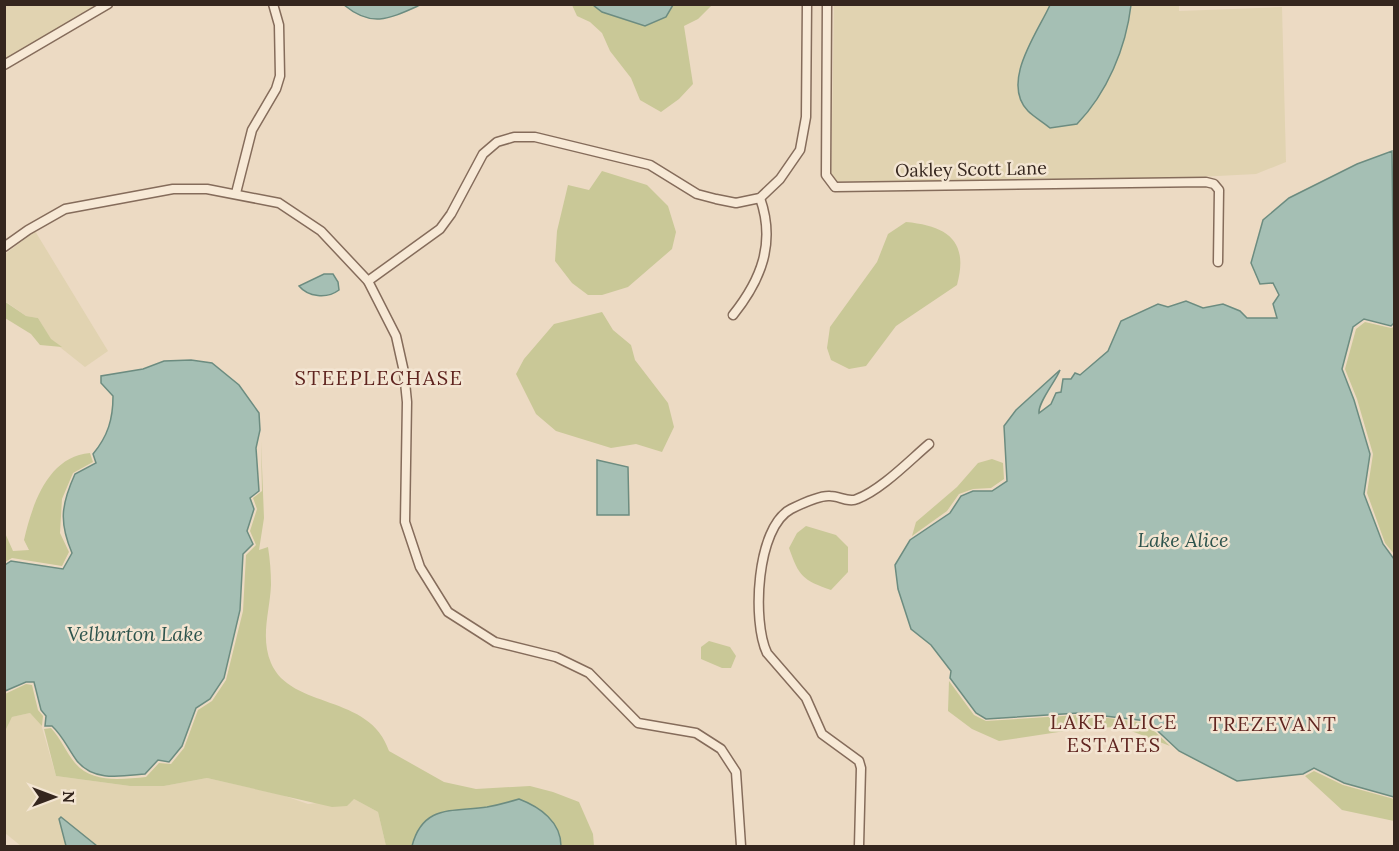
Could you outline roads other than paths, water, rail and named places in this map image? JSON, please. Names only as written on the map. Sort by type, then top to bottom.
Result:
[{"type":"street","points":[[4,65],[108,4]]},
{"type":"street","points":[[236,193],[252,130],[276,89],[280,76],[279,25],[273,4]]},
{"type":"street","points":[[368,281],[440,229],[451,214],[483,154],[498,142],[514,137],[535,137],[650,165],[697,194],[716,200],[736,203],[760,198],[780,179],[800,150],[806,117],[807,4]]},
{"type":"street","name":"Oakley Scott Lane","points":[[827,4],[826,175],[835,187],[1206,182],[1214,184],[1219,190],[1218,262]]},
{"type":"street","points":[[4,248],[28,230],[65,209],[111,198],[172,189],[207,189],[279,203],[321,231],[368,281],[396,336],[404,372],[407,431],[405,522],[420,567],[448,612],[495,642],[556,657],[589,673],[638,723],[696,733],[721,750],[736,772],[741,846]]},
{"type":"street","points":[[733,315],[750,293],[765,259],[765,214],[760,198]]},
{"type":"street","points":[[859,846],[861,768],[859,760],[822,734],[806,698],[767,653],[763,644],[758,609],[765,553],[774,526],[789,509],[828,495],[854,501],[867,494],[929,444]]},
{"type":"water","points":[[344,5],[420,5],[390,17],[372,19],[363,17]]},
{"type":"water","points":[[593,5],[673,5],[666,17],[645,26],[602,12]]},
{"type":"water","points":[[1050,5],[1131,5],[1120,53],[1106,84],[1088,112],[1077,124],[1050,128],[1028,111],[1020,99],[1018,86],[1019,72],[1024,57]]},
{"type":"water","name":"Lake Alice","points":[[1392,151],[1394,323],[1391,326],[1364,319],[1353,327],[1342,369],[1370,454],[1364,494],[1383,544],[1394,559],[1394,797],[1344,783],[1314,768],[1303,774],[1237,781],[1179,751],[1147,721],[1079,713],[986,719],[976,713],[950,678],[951,671],[931,645],[911,629],[898,589],[895,565],[910,540],[950,513],[961,496],[973,491],[992,491],[1007,481],[1004,426],[1016,410],[1060,370],[1041,403],[1039,413],[1051,404],[1056,393],[1061,392],[1063,379],[1071,379],[1075,373],[1080,375],[1108,351],[1121,321],[1158,304],[1168,307],[1186,301],[1203,308],[1223,304],[1240,311],[1247,318],[1277,318],[1273,304],[1279,295],[1273,283],[1260,284],[1251,263],[1263,220],[1289,198],[1357,164]]},
{"type":"water","points":[[324,274],[333,274],[338,282],[339,290],[329,295],[318,296],[307,293],[299,286]]},
{"type":"water","name":"Velburton Lake","points":[[191,360],[212,363],[239,385],[259,413],[260,430],[256,448],[259,491],[250,498],[254,509],[247,531],[253,544],[243,554],[240,610],[224,678],[210,699],[196,708],[182,746],[169,762],[158,760],[145,774],[100,775],[84,768],[56,730],[52,726],[45,726],[46,716],[41,710],[34,682],[26,682],[5,691],[5,565],[11,561],[63,569],[72,553],[65,532],[64,504],[75,474],[96,463],[93,454],[106,434],[112,412],[113,396],[101,383],[101,376],[143,369],[164,361]]},
{"type":"water","points":[[597,460],[628,467],[629,515],[597,515]]},
{"type":"water","points":[[519,799],[548,816],[557,830],[561,846],[412,846],[417,832],[424,823],[441,813],[487,807]]},
{"type":"water","points":[[61,817],[97,846],[66,846],[59,819]]},
{"type":"district","name":"STEEPLECHASE","points":[[379,377]]},
{"type":"district","name":"TREZEVANT","points":[[1273,723]]},
{"type":"district","name":"LAKE ALICE ESTATES","points":[[1114,732]]}]
